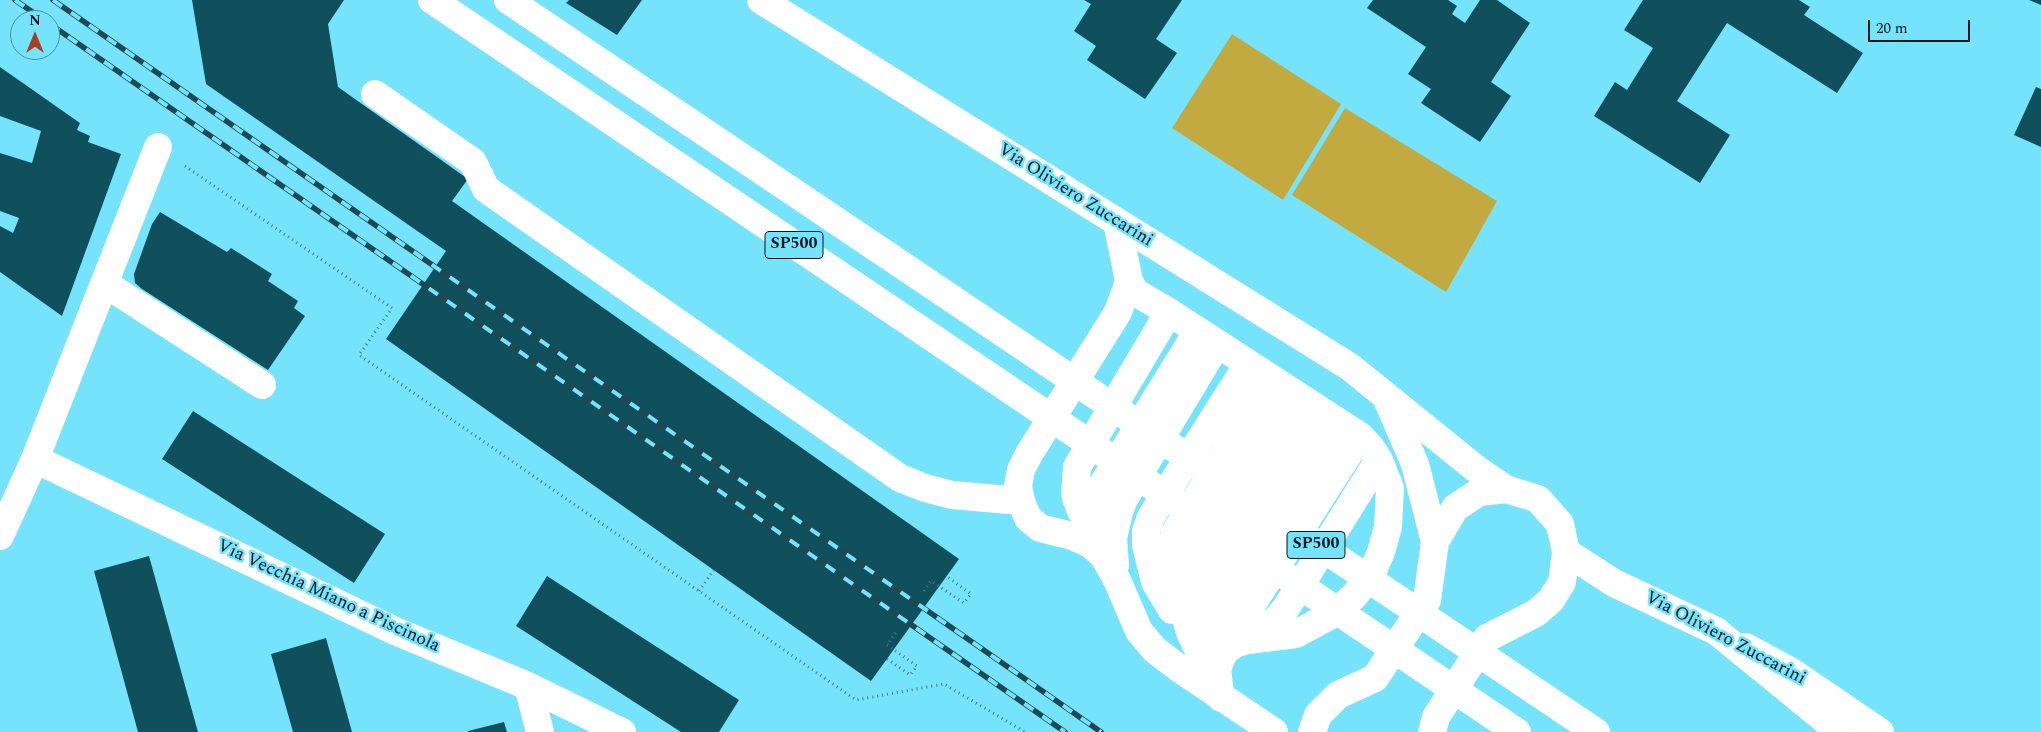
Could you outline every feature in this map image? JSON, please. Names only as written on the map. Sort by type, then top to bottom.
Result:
[{"type":"main road","name":"SP500","points":[[432,0],[1517,732]]},
{"type":"main road","name":"SP500","points":[[508,0],[1596,732]]},
{"type":"main road","name":"Via Oliviero Zuccarini","points":[[761,0],[1350,367],[1475,468],[1506,489],[1538,499],[1560,524],[1566,552],[1562,582],[1551,600],[1536,613],[1487,638],[1436,717],[1432,732]]},
{"type":"main road","points":[[375,94],[473,162],[486,189],[900,478],[925,488],[952,495],[1021,501]]},
{"type":"main road","points":[[0,536],[35,459],[158,147]]},
{"type":"main road","points":[[1117,222],[1130,281],[1135,292],[1169,312],[1360,436],[1379,460],[1390,488],[1388,527],[1381,552],[1371,575],[1354,596],[1335,613],[1312,627],[1224,665],[1162,654],[1139,631],[1117,580],[1103,555],[1094,527],[1081,511],[1075,495],[1076,467],[1169,312]]},
{"type":"main road","points":[[1103,555],[1090,544],[1072,536],[1040,528],[1028,518],[1021,501],[1018,486],[1029,454],[1118,312],[1130,281]]},
{"type":"main road","points":[[104,283],[262,385]]},
{"type":"main road","points":[[1094,527],[1095,511],[1103,484],[1208,338]]},
{"type":"main road","points":[[1117,580],[1113,538],[1119,512],[1208,338]]},
{"type":"main road","points":[[1248,364],[1151,517],[1146,531],[1146,545],[1155,582],[1166,603],[1190,632],[1224,665],[1274,732]]},
{"type":"main road","points":[[1190,632],[1174,582],[1171,547],[1174,533],[1271,379]]},
{"type":"main road","name":"Via Oliviero Zuccarini","points":[[1312,732],[1318,715],[1338,695],[1375,678],[1427,600],[1435,542],[1415,464],[1386,396]]},
{"type":"main road","points":[[1190,632],[1192,561],[1196,547],[1315,407]]},
{"type":"main road","points":[[1224,665],[1206,615],[1211,578],[1217,562],[1315,407]]},
{"type":"main road","points":[[1224,665],[1251,606],[1360,436]]},
{"type":"main road","name":"Via Vecchia Miano a Piscinola","points":[[35,459],[394,631],[528,686],[622,732]]},
{"type":"main road","points":[[1224,665],[1276,620],[1286,608],[1379,460]]},
{"type":"main road","name":"Via Oliviero Zuccarini","points":[[1435,542],[1455,508],[1479,492],[1506,489]]},
{"type":"main road","name":"Via Oliviero Zuccarini","points":[[1566,552],[1614,583],[1716,631],[1792,672],[1880,732]]},
{"type":"main road","points":[[1716,631],[1840,732]]},
{"type":"main road","points":[[528,686],[540,732]]},
{"type":"path","points":[[158,147],[392,308],[358,355],[856,700],[944,684],[1025,732]]},
{"type":"path","points":[[699,591],[714,570]]},
{"type":"path","points":[[924,591],[931,581],[964,603],[971,594],[946,576]]},
{"type":"path","points":[[887,659],[910,675],[916,666],[887,645],[896,632]]},
{"type":"shaded area","points":[[1232,34],[1341,104],[1283,200],[1172,128]]},
{"type":"shaded area","points":[[1345,108],[1497,201],[1446,292],[1292,195]]},
{"type":"building","points":[[192,0],[344,0],[328,24],[338,87],[468,179],[452,201],[959,559],[871,681],[386,339],[446,251],[206,84]]},
{"type":"building","points":[[569,0],[642,0],[617,35],[566,3]]},
{"type":"building","points":[[1084,0],[1182,0],[1156,39],[1177,53],[1145,99],[1087,60],[1096,46],[1074,31],[1091,4]]},
{"type":"building","points":[[1373,0],[1448,0],[1457,6],[1452,14],[1465,23],[1480,0],[1497,0],[1530,23],[1491,82],[1511,96],[1480,142],[1421,103],[1431,89],[1408,74],[1426,47],[1367,8]]},
{"type":"building","points":[[1643,0],[1799,0],[1810,7],[1804,15],[1863,53],[1837,93],[1727,23],[1677,101],[1730,135],[1700,183],[1594,116],[1615,82],[1627,90],[1653,48],[1624,30]]},
{"type":"building","points":[[2029,0],[2041,0],[2041,5]]},
{"type":"building","points":[[0,67],[80,123],[77,130],[90,136],[88,142],[121,154],[62,316],[0,272],[0,226],[13,233],[19,218],[0,211],[0,153],[32,163],[41,131],[0,116]]},
{"type":"building","points":[[2036,87],[2041,89],[2041,147],[2014,135]]},
{"type":"building","points":[[160,212],[227,252],[231,248],[272,274],[268,281],[298,301],[294,308],[305,316],[268,370],[135,283],[134,274],[152,224]]},
{"type":"building","points":[[193,411],[385,534],[354,583],[162,459]]},
{"type":"building","points":[[149,556],[198,732],[138,732],[94,571]]},
{"type":"building","points":[[547,576],[739,700],[719,732],[681,732],[516,626]]},
{"type":"building","points":[[326,638],[352,732],[293,732],[271,654]]},
{"type":"building","points":[[504,722],[507,732],[468,732],[468,731]]},
{"type":"railway","points":[[15,0],[30,10]]},
{"type":"railway","points":[[53,0],[1101,732]]},
{"type":"railway","points":[[60,31],[1065,732]]}]
